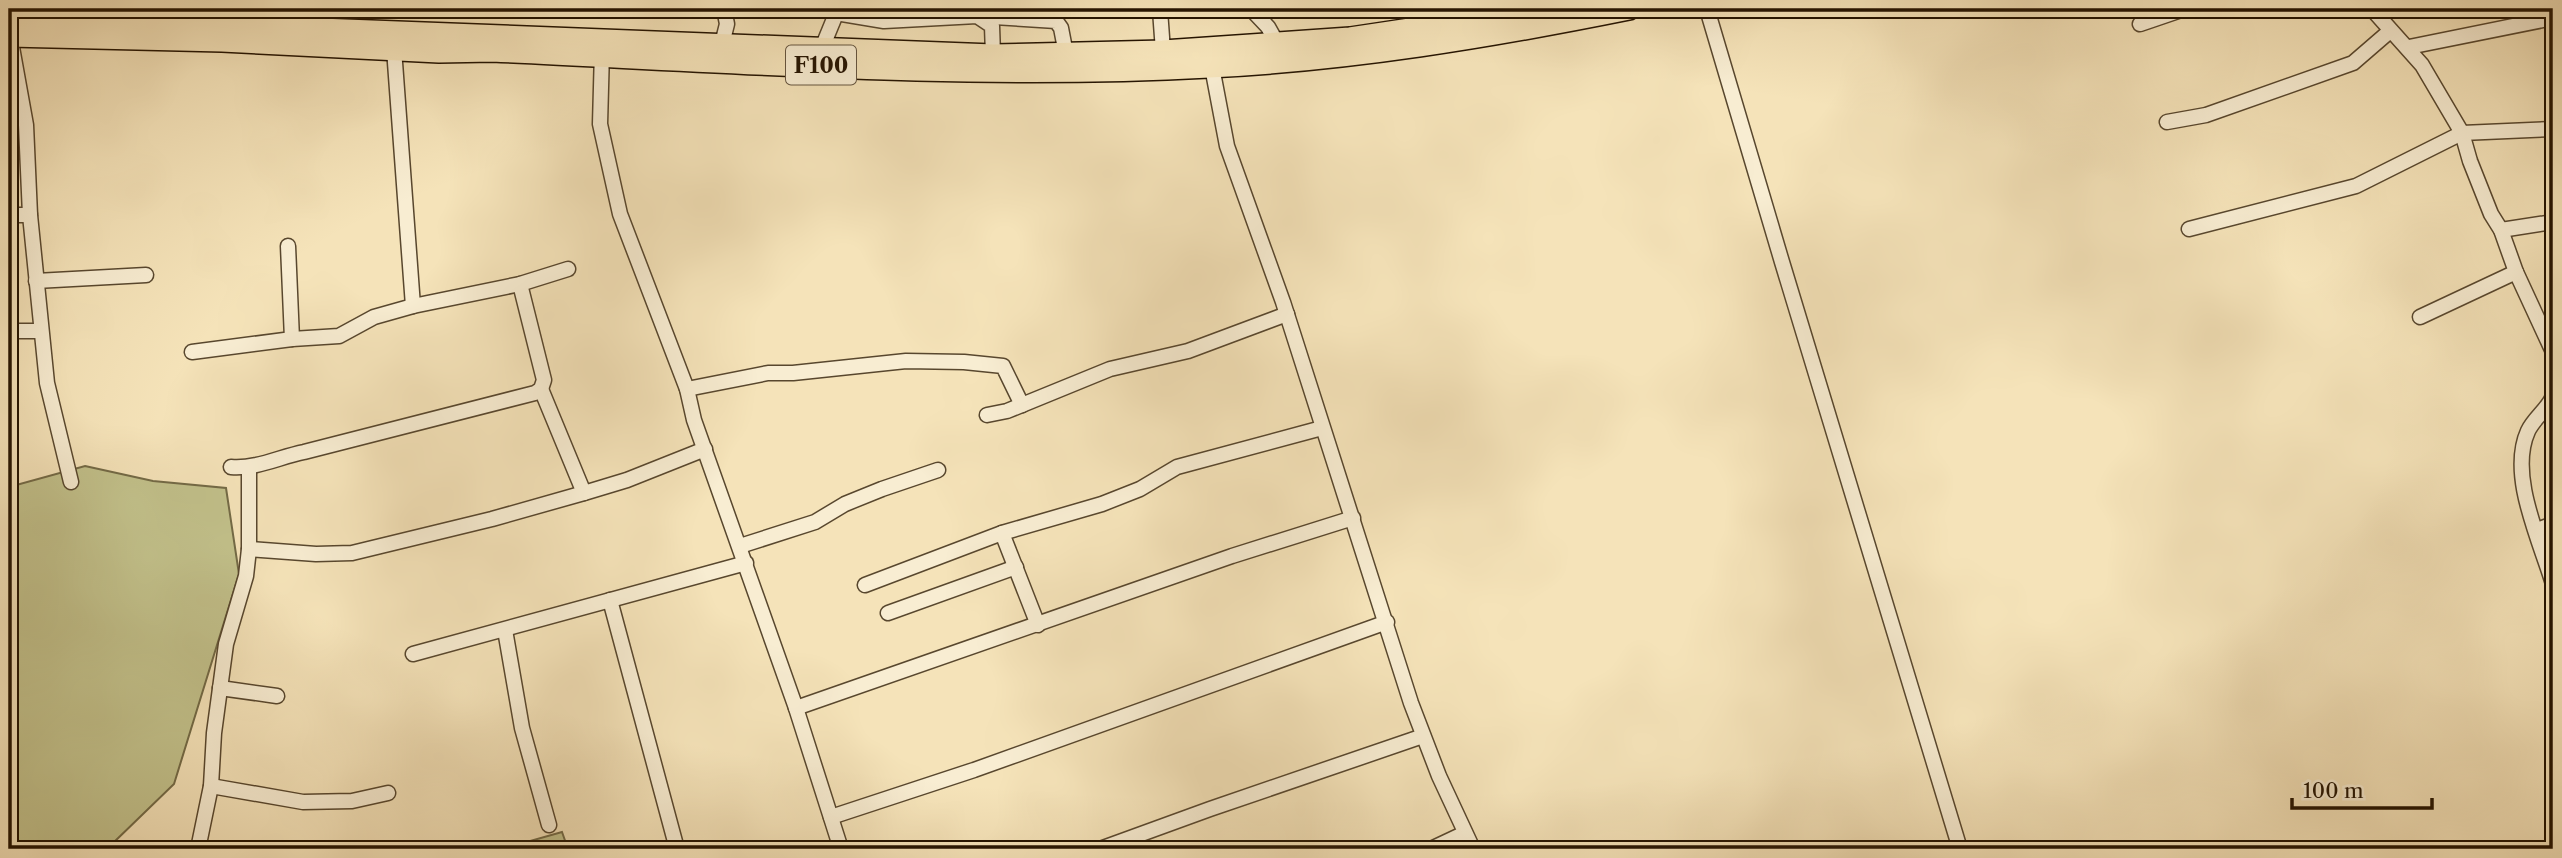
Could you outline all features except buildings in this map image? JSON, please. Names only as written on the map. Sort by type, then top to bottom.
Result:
[{"type":"highway","name":"F100","points":[[9,30],[394,49],[722,44],[993,55],[1163,51],[1350,38],[1466,15],[1544,9]]},
{"type":"highway","name":"F100","points":[[9,30],[104,15],[320,19],[603,47],[942,70],[1061,72],[1212,67],[1380,53],[1629,9]]},
{"type":"street","points":[[722,44],[727,24],[724,9]]},
{"type":"street","points":[[1163,51],[1160,10],[1167,9]]},
{"type":"street","points":[[1251,9],[1268,27],[1277,43]]},
{"type":"street","points":[[1707,9],[1960,849]]},
{"type":"street","points":[[2140,24],[2184,9]]},
{"type":"street","points":[[2372,9],[2423,65],[2462,133],[2491,214],[2501,230],[2516,272],[2553,352]]},
{"type":"street","points":[[822,48],[837,11],[884,21],[961,13],[1056,21],[1066,54]]},
{"type":"street","points":[[977,16],[992,26],[993,55]]},
{"type":"street","points":[[2409,47],[2553,18]]},
{"type":"street","points":[[9,30],[26,125],[30,215],[47,383],[71,481]]},
{"type":"street","points":[[2167,122],[2206,115],[2353,63],[2390,31]]},
{"type":"street","points":[[603,47],[600,124],[620,214],[687,389],[694,421],[796,708],[841,849]]},
{"type":"street","points":[[394,49],[412,306]]},
{"type":"street","points":[[1212,67],[1227,146],[1287,314],[1423,736],[1473,849]]},
{"type":"street","points":[[2189,229],[2356,186],[2462,133],[2553,129]]},
{"type":"street","points":[[9,215],[30,215]]},
{"type":"street","points":[[2501,230],[2553,222]]},
{"type":"street","points":[[288,246],[292,339]]},
{"type":"street","points":[[192,352],[292,339],[339,336],[373,317],[412,306],[520,284],[568,269]]},
{"type":"street","points":[[2420,317],[2516,272]]},
{"type":"street","points":[[36,281],[146,275]]},
{"type":"street","points":[[520,284],[544,380],[541,389],[584,493]]},
{"type":"street","points":[[987,415],[1022,405],[1110,369],[1188,351],[1287,314]]},
{"type":"street","points":[[9,331],[40,331]]},
{"type":"street","points":[[687,389],[768,373],[793,373],[906,361],[964,362],[1003,366],[1022,405]]},
{"type":"street","points":[[231,467],[249,468],[509,400],[541,389]]},
{"type":"street","points":[[2553,396],[2529,429],[2522,452],[2524,490],[2553,584]]},
{"type":"street","points":[[865,585],[1002,533],[1126,495],[1177,467],[1322,428]]},
{"type":"street","points":[[249,549],[316,554],[352,553],[492,519],[584,493],[627,480],[705,449]]},
{"type":"street","points":[[198,849],[211,786],[226,644],[246,576],[249,549],[249,468]]},
{"type":"street","points":[[740,546],[815,522],[845,504],[938,470]]},
{"type":"street","points":[[796,708],[1232,556],[1353,518]]},
{"type":"street","points":[[2537,530],[2553,524]]},
{"type":"street","points":[[1002,533],[1038,625]]},
{"type":"street","points":[[413,654],[746,563]]},
{"type":"street","points":[[888,613],[1016,567]]},
{"type":"street","points":[[610,600],[677,849]]},
{"type":"street","points":[[831,817],[987,765],[1387,622]]},
{"type":"street","points":[[505,630],[523,728],[549,825]]},
{"type":"street","points":[[220,688],[277,696]]},
{"type":"street","points":[[1100,849],[1423,736]]},
{"type":"street","points":[[211,786],[303,802],[352,801],[388,793]]},
{"type":"street","points":[[1431,849],[1465,833]]},
{"type":"shaded area","points":[[85,466],[153,481],[226,488],[239,574],[174,784],[110,846],[110,849],[9,849],[9,487]]},
{"type":"shaded area","points":[[562,832],[568,849],[502,849]]}]
